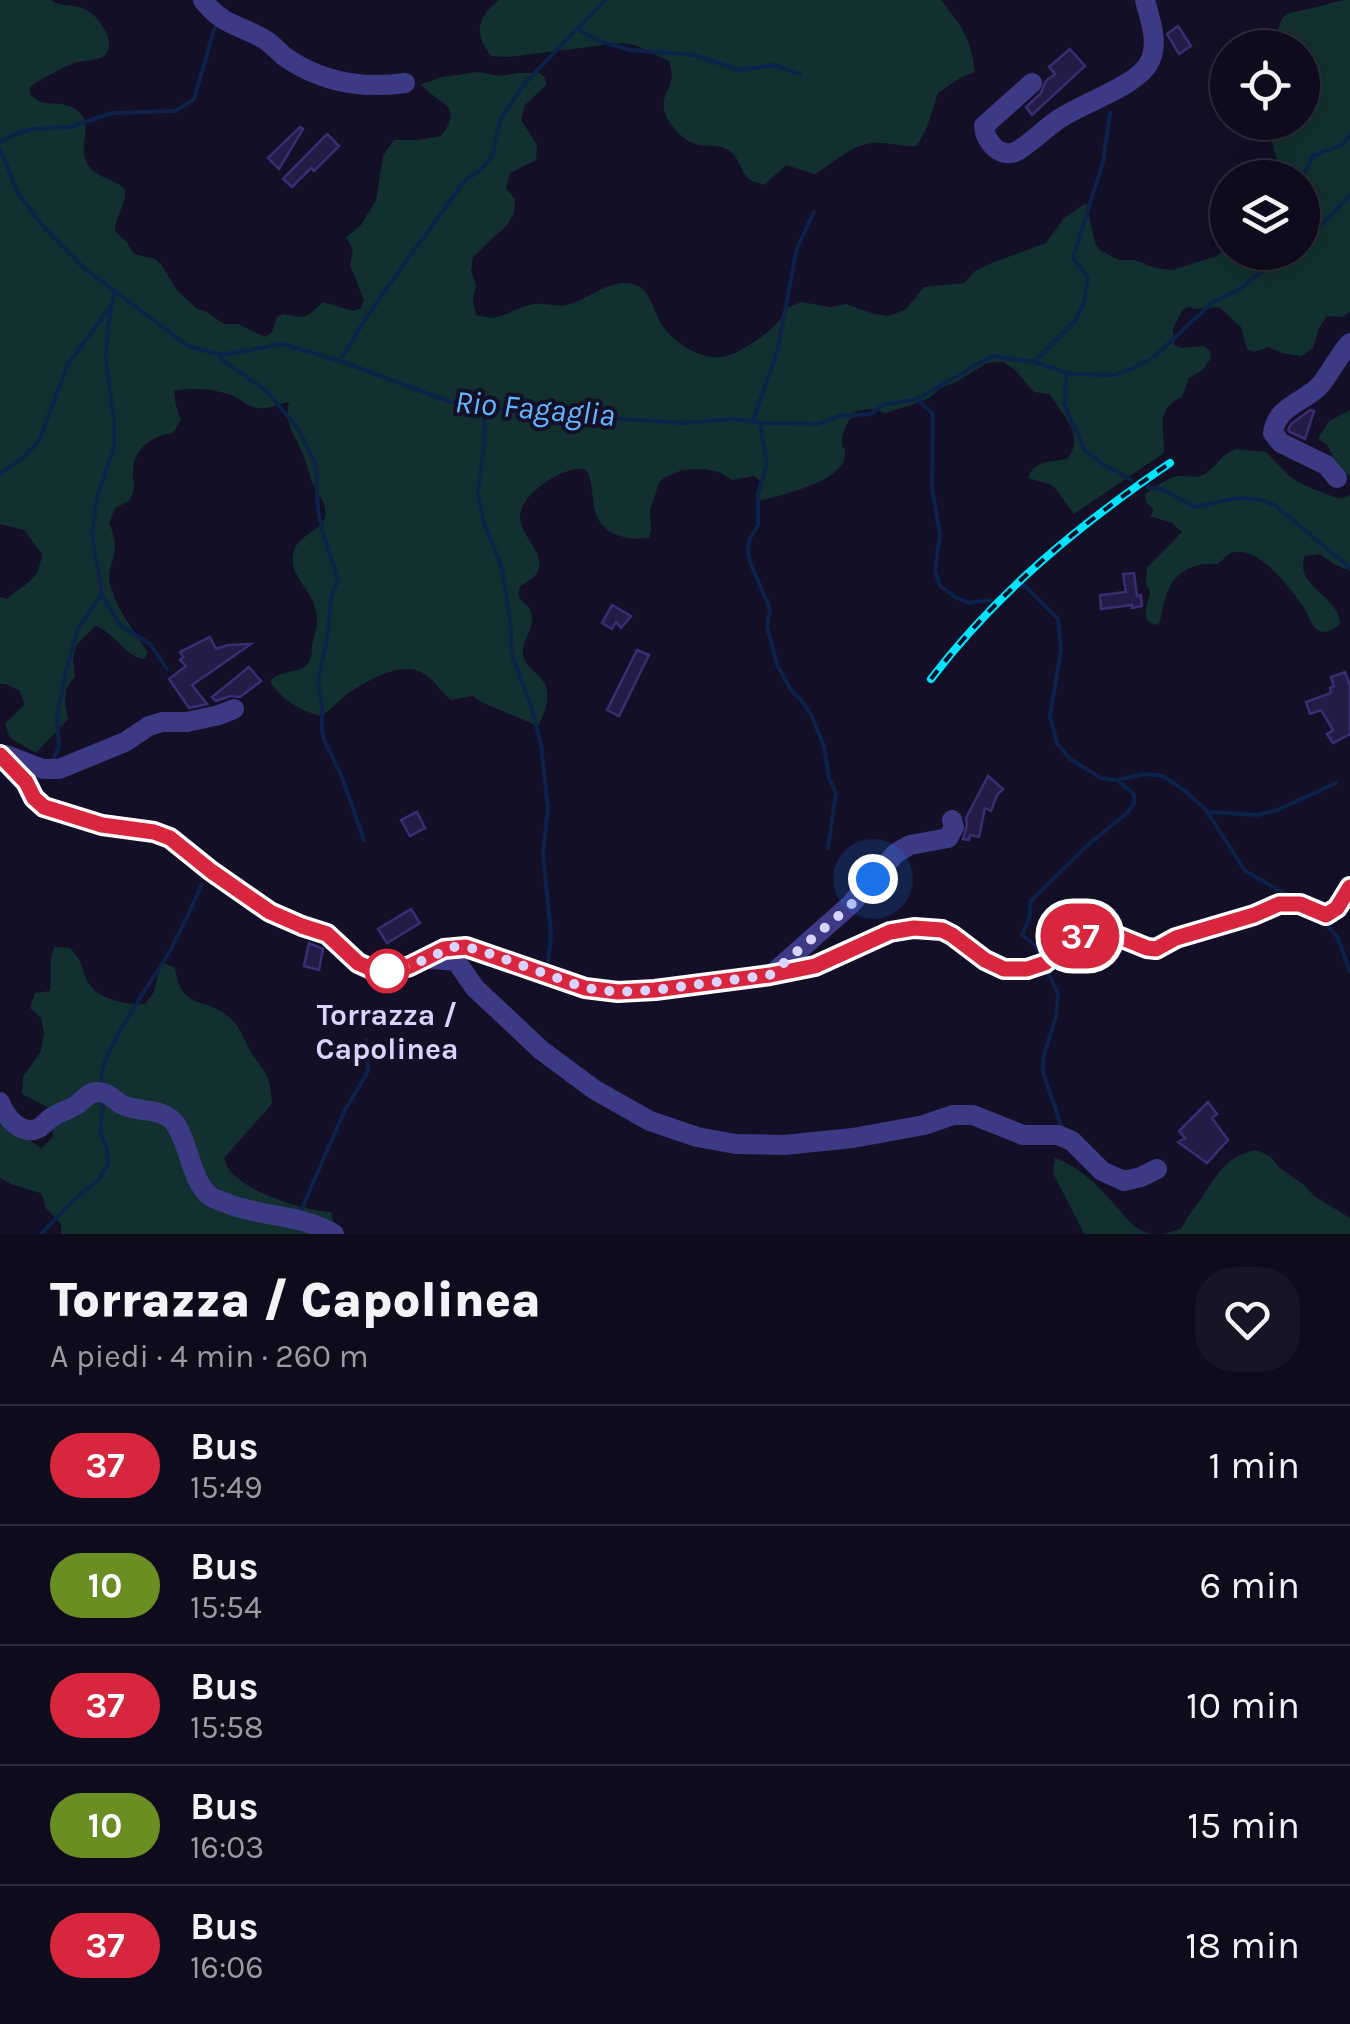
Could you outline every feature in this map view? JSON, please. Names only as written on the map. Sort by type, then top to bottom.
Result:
[{"type":"street","points":[[203,0],[227,24],[269,42],[286,57],[315,72],[344,83],[378,87],[405,83]]},
{"type":"street","points":[[1032,83],[984,126],[984,134],[1000,151],[1017,152],[1064,116],[1146,69],[1154,50],[1144,0]]},
{"type":"street","points":[[1337,478],[1326,464],[1281,443],[1273,433],[1274,421],[1320,385],[1350,343]]},
{"type":"street","points":[[0,753],[43,769],[58,768],[125,742],[149,726],[219,716],[234,709]]},
{"type":"street","points":[[0,753],[44,807],[102,825],[170,838],[270,912],[327,934],[358,963],[378,972],[435,958],[456,960],[475,988],[542,1050],[595,1090],[650,1121],[697,1137],[736,1144],[784,1144],[853,1138],[973,1115],[1023,1136],[1058,1135],[1072,1141],[1102,1170],[1124,1182],[1158,1169]]},
{"type":"street","points":[[770,975],[850,906],[896,853],[910,845],[948,838],[954,827],[952,820]]},
{"type":"street","points":[[425,960],[444,949],[466,947],[585,988],[618,992],[655,990],[815,966],[890,932],[914,928],[942,930],[1004,969],[1027,969],[1045,963],[1076,937],[1093,932],[1156,949],[1176,938],[1279,904],[1300,904],[1326,915],[1337,908],[1350,887]]},
{"type":"street","points":[[0,1102],[14,1124],[28,1130],[38,1129],[96,1092],[108,1094],[127,1107],[158,1112],[176,1124],[199,1181],[210,1196],[258,1214],[321,1226],[334,1234]]},
{"type":"green space","points":[[0,0],[51,0],[83,9],[102,26],[109,40],[107,52],[35,83],[29,88],[31,95],[41,102],[70,106],[81,114],[86,127],[86,161],[94,171],[125,189],[115,231],[134,254],[161,264],[176,289],[197,309],[224,324],[238,324],[265,337],[283,314],[305,316],[323,302],[353,311],[361,308],[364,300],[350,265],[353,250],[346,237],[361,225],[376,200],[383,156],[394,140],[441,136],[451,117],[446,106],[421,84],[478,72],[501,76],[540,73],[546,85],[525,105],[521,120],[537,145],[536,160],[510,173],[506,188],[515,199],[514,214],[473,257],[476,315],[491,318],[529,305],[566,305],[608,286],[633,284],[645,292],[673,338],[696,353],[713,357],[749,345],[771,329],[787,308],[801,302],[831,307],[846,304],[889,316],[905,310],[924,287],[964,283],[989,264],[1046,243],[1064,218],[1086,203],[1095,243],[1119,260],[1172,270],[1210,258],[1210,270],[1320,270],[1320,160],[1278,160],[1272,140],[1320,140],[1320,30],[1278,30],[1286,15],[1350,0],[1350,312],[1342,317],[1327,316],[1313,348],[1301,356],[1268,347],[1254,352],[1247,349],[1241,327],[1219,307],[1183,309],[1173,329],[1174,345],[1204,346],[1211,358],[1202,371],[1189,378],[1182,397],[1164,414],[1164,453],[1074,514],[1055,488],[1028,478],[1039,465],[1067,459],[1074,441],[1070,425],[1050,394],[1034,392],[1003,362],[987,363],[914,404],[886,413],[856,411],[843,432],[845,456],[841,465],[822,481],[793,491],[756,502],[762,488],[754,476],[732,480],[704,469],[682,470],[664,478],[650,510],[649,538],[624,537],[603,526],[595,511],[586,470],[556,476],[527,499],[520,517],[539,561],[539,570],[520,586],[519,592],[532,617],[524,659],[541,678],[548,695],[538,726],[473,696],[451,700],[426,675],[412,669],[372,679],[321,716],[279,693],[270,681],[301,669],[311,657],[316,610],[292,560],[298,543],[319,526],[325,515],[291,428],[289,402],[258,408],[214,391],[174,391],[181,420],[173,433],[152,440],[141,449],[134,461],[132,495],[115,508],[109,523],[115,546],[109,572],[113,594],[148,653],[144,659],[137,657],[96,626],[76,645],[75,676],[66,689],[68,719],[36,753],[10,738],[5,724],[25,704],[19,690],[0,684],[0,597],[7,599],[30,581],[38,571],[42,554],[24,530],[0,524]]},
{"type":"green space","points":[[499,0],[941,0],[964,33],[975,72],[938,93],[916,146],[866,144],[815,174],[786,165],[764,185],[749,179],[731,152],[690,142],[672,126],[664,107],[672,77],[669,61],[635,45],[621,43],[491,56],[480,26]]},
{"type":"green space","points":[[1350,410],[1350,477],[1327,445],[1318,439],[1329,421]]},
{"type":"green space","points":[[1236,449],[1266,452],[1301,483],[1334,497],[1350,495],[1350,571],[1320,554],[1305,556],[1303,566],[1305,575],[1338,614],[1340,624],[1333,629],[1316,629],[1280,578],[1260,560],[1239,552],[1229,554],[1217,564],[1191,568],[1177,577],[1168,591],[1158,625],[1148,620],[1147,568],[1182,532],[1172,523],[1150,516],[1154,510],[1146,502],[1145,494],[1173,477],[1205,474]]},
{"type":"green space","points":[[54,947],[70,948],[95,990],[107,998],[131,1004],[145,1004],[154,992],[161,962],[175,968],[188,997],[221,1011],[234,1022],[267,1076],[272,1104],[224,1158],[228,1167],[240,1180],[264,1194],[331,1212],[336,1234],[61,1234],[61,1224],[45,1207],[40,1193],[0,1178],[0,1120],[41,1148],[53,1137],[51,1109],[22,1094],[23,1077],[41,1051],[44,1033],[41,1018],[30,1008],[35,993],[50,991]]},
{"type":"green space","points":[[1256,1150],[1270,1156],[1314,1196],[1350,1218],[1350,1234],[1163,1234],[1181,1229],[1224,1166]]},
{"type":"green space","points":[[1055,1158],[1087,1177],[1131,1223],[1152,1234],[1084,1234],[1053,1173]]},
{"type":"building","points":[[1178,26],[1191,46],[1179,54],[1167,34]]},
{"type":"building","points":[[1070,49],[1085,66],[1032,115],[1026,107],[1055,74],[1049,67]]},
{"type":"building","points":[[300,127],[303,129],[279,169],[268,158]]},
{"type":"building","points":[[327,134],[339,146],[292,187],[283,179]]},
{"type":"building","points":[[1314,411],[1305,439],[1288,430],[1291,424]]},
{"type":"building","points":[[1134,573],[1142,606],[1101,609],[1100,595],[1126,592],[1123,574]]},
{"type":"building","points":[[612,605],[631,616],[621,628],[616,622],[612,629],[602,623]]},
{"type":"building","points":[[210,637],[216,649],[251,644],[192,685],[207,704],[189,708],[169,679],[186,666],[180,660],[180,652]]},
{"type":"building","points":[[637,650],[649,655],[619,716],[607,710]]},
{"type":"building","points":[[249,667],[261,681],[240,697],[216,701],[212,697]]},
{"type":"building","points":[[1345,672],[1350,686],[1350,734],[1333,743],[1327,734],[1333,730],[1321,710],[1310,714],[1306,702],[1331,693],[1331,677]]},
{"type":"building","points":[[988,776],[1003,789],[991,811],[985,808],[979,837],[970,835],[969,840],[963,839],[966,818]]},
{"type":"building","points":[[417,812],[425,828],[410,836],[401,820]]},
{"type":"building","points":[[411,909],[420,923],[387,943],[378,929]]},
{"type":"building","points":[[309,943],[323,949],[319,970],[304,966]]},
{"type":"building","points":[[1208,1102],[1217,1114],[1212,1118],[1228,1140],[1207,1163],[1178,1142],[1185,1138],[1179,1131]]},
{"type":"waterway","points":[[340,361],[464,181],[481,170],[493,154],[500,120],[526,82],[605,0]]},
{"type":"waterway","points":[[0,142],[33,129],[71,127],[112,113],[176,111],[194,99],[216,23]]},
{"type":"waterway","points":[[579,30],[598,41],[631,50],[694,55],[739,70],[774,65],[800,74]]},
{"type":"waterway","points":[[1034,362],[1075,321],[1084,303],[1088,278],[1073,258],[1103,162],[1110,113]]},
{"type":"waterway","points":[[1311,160],[1344,144],[1350,133]]},
{"type":"waterway","name":"Rio Fagaglia","points":[[0,149],[18,193],[42,225],[85,269],[188,346],[213,353],[282,344],[451,402],[528,413],[684,423],[734,419],[818,424],[839,416],[871,414],[883,405],[917,399],[933,414],[932,488],[940,534],[935,571],[940,586],[969,603],[991,600]]},
{"type":"waterway","points":[[1320,226],[1350,195]]},
{"type":"waterway","points":[[753,421],[777,352],[797,248],[814,212]]},
{"type":"waterway","points":[[917,399],[992,356],[1034,362],[1071,374],[1115,375],[1154,357],[1213,302],[1238,290],[1264,270]]},
{"type":"waterway","points":[[54,758],[59,746],[57,717],[78,628],[102,594],[92,534],[97,497],[114,447],[106,360],[114,293]]},
{"type":"waterway","points":[[0,474],[39,441],[68,364],[111,306]]},
{"type":"waterway","points":[[218,354],[268,392],[299,430],[316,465],[318,510],[338,579],[331,598],[318,680],[322,730],[364,840]]},
{"type":"waterway","points":[[1066,374],[1065,406],[1085,451],[1131,480]]},
{"type":"waterway","points":[[485,407],[478,493],[483,520],[502,568],[512,655],[541,745],[548,808],[543,854],[551,934],[548,964]]},
{"type":"waterway","points":[[760,425],[767,464],[758,494],[758,525],[748,550],[770,609],[767,626],[777,665],[812,717],[824,746],[829,778],[836,793],[828,848]]},
{"type":"waterway","points":[[1148,487],[1164,490],[1194,507],[1244,498],[1264,501],[1276,506],[1350,568]]},
{"type":"waterway","points":[[1021,587],[1025,586],[1058,619],[1061,650],[1050,716],[1057,743],[1070,759],[1101,778],[1163,776],[1206,810],[1245,871],[1286,894]]},
{"type":"waterway","points":[[102,595],[120,625],[150,644],[167,669]]},
{"type":"waterway","points":[[1040,954],[1022,935],[1031,901],[1127,813],[1134,803],[1134,794],[1118,781]]},
{"type":"waterway","points":[[1207,812],[1258,815],[1336,783]]},
{"type":"waterway","points":[[101,1084],[102,1071],[116,1038],[173,946],[202,884]]},
{"type":"waterway","points":[[1326,924],[1338,938],[1350,972]]},
{"type":"waterway","points":[[1046,968],[1058,994],[1043,1072],[1061,1125]]},
{"type":"waterway","points":[[299,1215],[344,1112],[368,1071],[366,1040]]},
{"type":"waterway","points":[[41,1234],[99,1179],[108,1164],[107,1148],[100,1133],[103,1103]]},
{"type":"railway","points":[[931,679],[1012,588],[1104,511],[1170,463]]},
{"type":"bus line","name":"37","points":[[0,755],[44,807],[102,825],[170,838],[270,912],[327,934],[358,963],[378,972],[410,966],[444,949],[466,947],[585,988],[618,992],[655,990],[815,966],[890,932],[914,928],[942,930],[1004,969],[1027,969],[1045,963],[1076,937],[1093,932],[1156,949],[1176,938],[1279,904],[1300,904],[1326,915],[1337,908],[1350,887]]},
{"type":"place","name":"Torrazza / Capolinea","points":[[387,971]]},
{"type":"route","points":[[387,971],[410,966],[444,949],[466,947],[585,988],[618,992],[770,975],[850,906],[873,879]]}]
